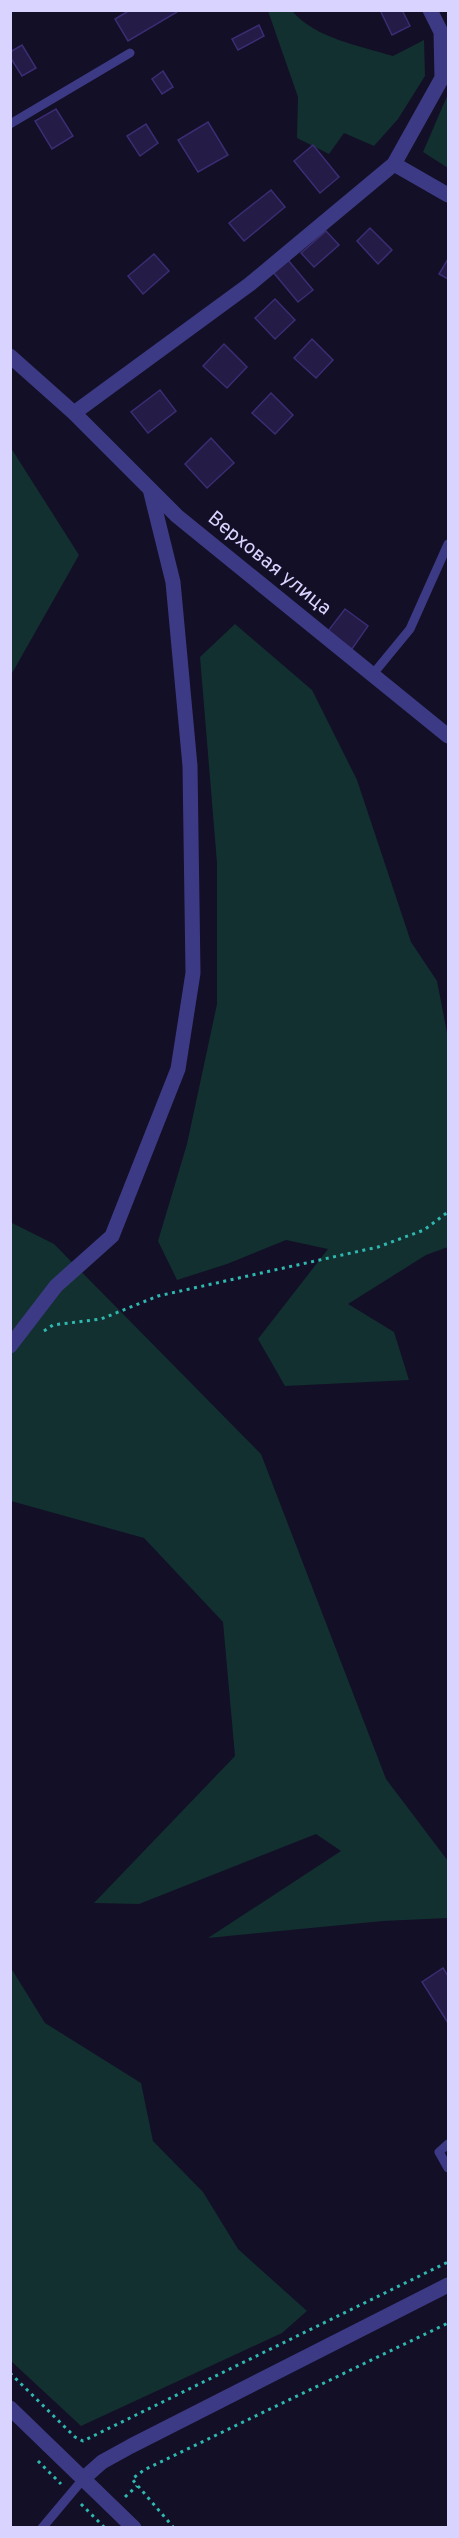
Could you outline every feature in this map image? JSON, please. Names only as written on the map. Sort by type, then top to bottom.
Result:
[{"type":"street","points":[[74,413],[250,284],[394,164],[442,78],[441,32],[430,10]]},
{"type":"street","points":[[394,164],[448,195]]},
{"type":"street","name":"Верховая улица","points":[[10,356],[74,413],[177,516],[448,736]]},
{"type":"street","points":[[10,1346],[56,1286],[112,1236],[178,1069],[193,972],[190,766],[173,582],[150,489]]},
{"type":"street","points":[[84,2478],[102,2462],[131,2446],[448,2285]]},
{"type":"street","points":[[10,2408],[134,2528]]},
{"type":"lane","points":[[10,124],[130,52]]},
{"type":"lane","points":[[373,674],[410,629],[448,544]]},
{"type":"lane","points":[[448,2145],[439,2152],[448,2168]]},
{"type":"lane","points":[[42,2528],[84,2478]]},
{"type":"path","points":[[36,1335],[53,1325],[101,1319],[158,1296],[378,1247],[424,1230],[448,1212]]},
{"type":"path","points":[[10,2373],[75,2436],[83,2440],[448,2262]]},
{"type":"path","points":[[174,2528],[132,2479],[144,2470],[448,2323]]},
{"type":"path","points":[[35,2458],[105,2528]]},
{"type":"green space","points":[[268,11],[292,11],[313,28],[325,34],[393,56],[424,40],[425,76],[398,119],[374,146],[344,133],[329,154],[297,138],[298,97]]},
{"type":"green space","points":[[448,94],[448,168],[423,152]]},
{"type":"green space","points":[[11,448],[79,555],[11,675]]},
{"type":"green space","points":[[235,624],[312,690],[357,780],[411,942],[437,981],[448,1038],[448,1247],[426,1255],[348,1304],[394,1332],[409,1380],[285,1386],[258,1339],[328,1249],[286,1240],[227,1264],[177,1280],[158,1241],[187,1144],[217,1004],[217,863],[200,657]]},
{"type":"green space","points":[[10,1222],[54,1244],[261,1454],[386,1779],[448,1861],[448,1918],[383,1921],[208,1938],[341,1851],[316,1834],[139,1904],[94,1903],[235,1756],[223,1622],[144,1538],[11,1501]]},
{"type":"green space","points":[[11,1968],[45,2023],[141,2083],[153,2141],[203,2192],[238,2249],[307,2311],[282,2333],[81,2426],[11,2361]]},
{"type":"building","points":[[130,10],[176,10],[177,12],[128,41],[115,19]]},
{"type":"building","points":[[380,10],[402,10],[410,26],[392,35]]},
{"type":"building","points":[[259,25],[264,36],[238,50],[232,39]]},
{"type":"building","points":[[22,45],[36,68],[22,76],[10,57],[10,52]]},
{"type":"building","points":[[163,71],[173,87],[162,94],[152,79]]},
{"type":"building","points":[[56,109],[73,136],[52,149],[35,121]]},
{"type":"building","points":[[208,122],[228,155],[198,172],[178,140]]},
{"type":"building","points":[[146,124],[158,143],[140,156],[127,136]]},
{"type":"building","points":[[313,145],[339,177],[320,193],[294,161]]},
{"type":"building","points":[[271,190],[285,207],[244,241],[229,223]]},
{"type":"building","points":[[370,228],[392,250],[378,264],[357,241]]},
{"type":"building","points":[[326,231],[339,245],[314,267],[301,253]]},
{"type":"building","points":[[154,254],[169,271],[143,294],[128,276]]},
{"type":"building","points":[[448,259],[448,279],[439,274]]},
{"type":"building","points":[[288,260],[313,290],[298,302],[273,272]]},
{"type":"building","points":[[275,299],[295,320],[275,339],[255,318]]},
{"type":"building","points":[[312,339],[333,360],[316,378],[294,358]]},
{"type":"building","points":[[224,344],[247,367],[227,388],[203,366]]},
{"type":"building","points":[[160,390],[176,411],[148,433],[131,412]]},
{"type":"building","points":[[271,393],[293,415],[275,434],[252,413]]},
{"type":"building","points":[[211,438],[234,463],[207,488],[185,464]]},
{"type":"building","points":[[345,609],[368,626],[352,649],[328,631]]},
{"type":"building","points":[[443,1968],[448,1976],[448,2023],[422,1982]]}]
